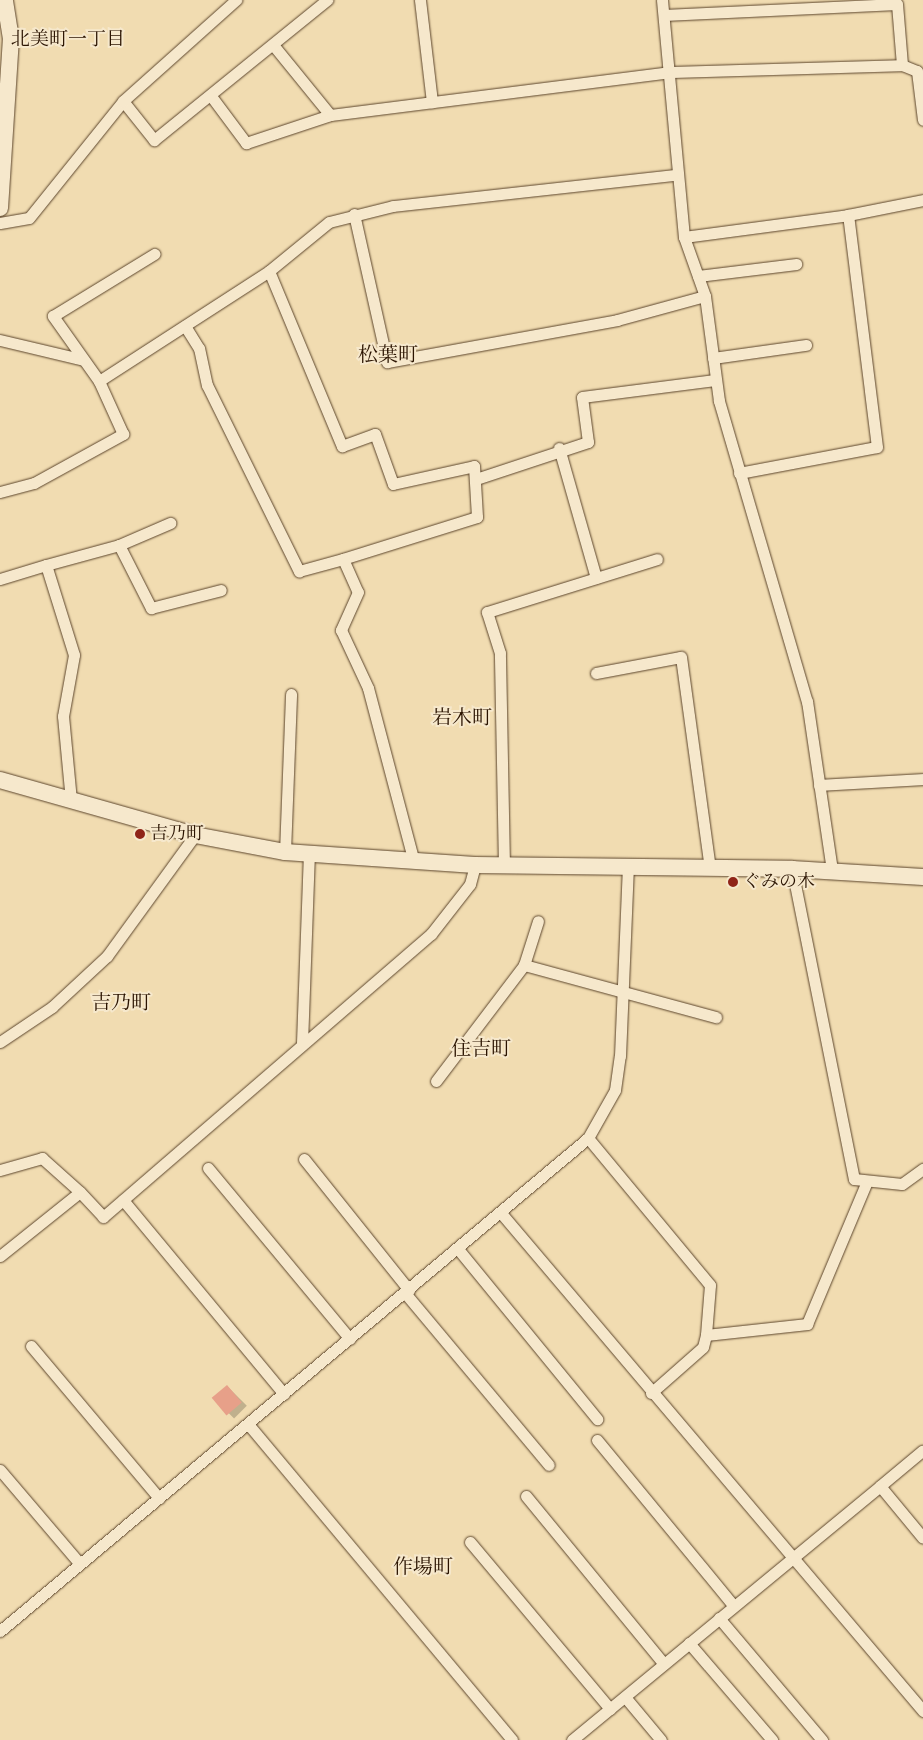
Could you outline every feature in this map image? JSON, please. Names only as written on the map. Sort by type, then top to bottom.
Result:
[{"type":"street","points":[[0,208],[10,39],[5,0]]},
{"type":"street","points":[[0,223],[29,218],[123,101],[236,0]]},
{"type":"street","points":[[123,101],[154,140],[274,46],[327,0]]},
{"type":"street","points":[[420,0],[432,102]]},
{"type":"street","points":[[662,0],[676,175],[684,237],[705,296],[715,380],[739,473],[807,702],[832,870]]},
{"type":"street","points":[[664,15],[896,4],[902,66]]},
{"type":"street","points":[[274,46],[330,115]]},
{"type":"street","points":[[211,96],[246,143],[330,115],[669,72],[902,66],[917,71],[923,120]]},
{"type":"street","points":[[99,381],[269,272],[329,222],[354,214],[676,175]]},
{"type":"street","points":[[684,237],[848,215],[923,200]]},
{"type":"street","points":[[354,214],[387,362],[617,320],[705,296]]},
{"type":"street","points":[[739,473],[877,447],[848,215]]},
{"type":"street","points":[[0,492],[34,483],[123,434],[99,381],[53,316],[154,254]]},
{"type":"street","points":[[698,276],[796,264]]},
{"type":"street","points":[[185,326],[200,348],[207,385],[299,571],[343,559],[477,516],[474,466],[393,484],[376,434],[342,446],[269,272]]},
{"type":"street","points":[[0,340],[84,360]]},
{"type":"street","points":[[713,358],[806,345]]},
{"type":"street","points":[[476,479],[559,448],[588,442],[582,397],[715,380]]},
{"type":"street","points":[[559,448],[596,578]]},
{"type":"street","points":[[0,578],[119,545],[170,523]]},
{"type":"street","points":[[119,545],[150,608],[221,590]]},
{"type":"street","points":[[343,559],[358,592],[341,630],[368,688],[414,862]]},
{"type":"street","points":[[504,866],[500,653],[487,612],[657,559]]},
{"type":"street","points":[[46,565],[74,655],[63,716],[71,800]]},
{"type":"street","points":[[596,673],[681,657],[710,868]]},
{"type":"street","points":[[285,852],[291,694]]},
{"type":"street","points":[[819,785],[923,779]]},
{"type":"street","points":[[0,780],[195,835],[285,852],[476,865],[832,870],[923,877]]},
{"type":"street","points":[[0,1042],[52,1007],[107,956],[195,835]]},
{"type":"street","points":[[302,1043],[308,854]]},
{"type":"street","points":[[0,1170],[42,1158],[80,1192],[104,1217],[302,1043],[431,934],[470,884],[476,865]]},
{"type":"street","points":[[0,1631],[407,1292],[588,1138],[615,1090],[623,993],[628,867]]},
{"type":"street","points":[[792,869],[854,1179],[902,1184],[923,1169]]},
{"type":"street","points":[[436,1081],[524,965],[538,921]]},
{"type":"street","points":[[524,965],[716,1017]]},
{"type":"street","points":[[588,1138],[710,1285],[706,1334],[703,1347],[650,1393]]},
{"type":"street","points":[[304,1159],[407,1292],[548,1465]]},
{"type":"street","points":[[208,1168],[350,1339]]},
{"type":"street","points":[[706,1334],[807,1324],[867,1181]]},
{"type":"street","points":[[0,1256],[80,1192]]},
{"type":"street","points":[[123,1200],[284,1394]]},
{"type":"street","points":[[501,1213],[650,1393],[923,1711]]},
{"type":"street","points":[[458,1249],[597,1419]]},
{"type":"street","points":[[32,1346],[159,1498]]},
{"type":"street","points":[[248,1424],[512,1740]]},
{"type":"street","points":[[597,1440],[734,1606]]},
{"type":"street","points":[[572,1740],[922,1451]]},
{"type":"street","points":[[0,1470],[80,1564]]},
{"type":"street","points":[[880,1486],[923,1538]]},
{"type":"street","points":[[526,1496],[664,1664]]},
{"type":"street","points":[[470,1542],[610,1708]]},
{"type":"street","points":[[719,1618],[822,1740]]},
{"type":"street","points":[[689,1644],[772,1740]]},
{"type":"street","points":[[625,1696],[661,1740]]},
{"type":"building","points":[[227,1385],[242,1403],[226,1415],[212,1398]]},
{"type":"place","name":"吉乃町","points":[[140,834]]},
{"type":"place","name":"ぐみの木","points":[[733,882]]},
{"type":"district","name":"北美町一丁目","points":[[68,40]]},
{"type":"district","name":"松葉町","points":[[388,355]]},
{"type":"district","name":"岩木町","points":[[462,718]]},
{"type":"district","name":"吉乃町","points":[[121,1003]]},
{"type":"district","name":"住吉町","points":[[481,1049]]},
{"type":"district","name":"作場町","points":[[423,1567]]}]
